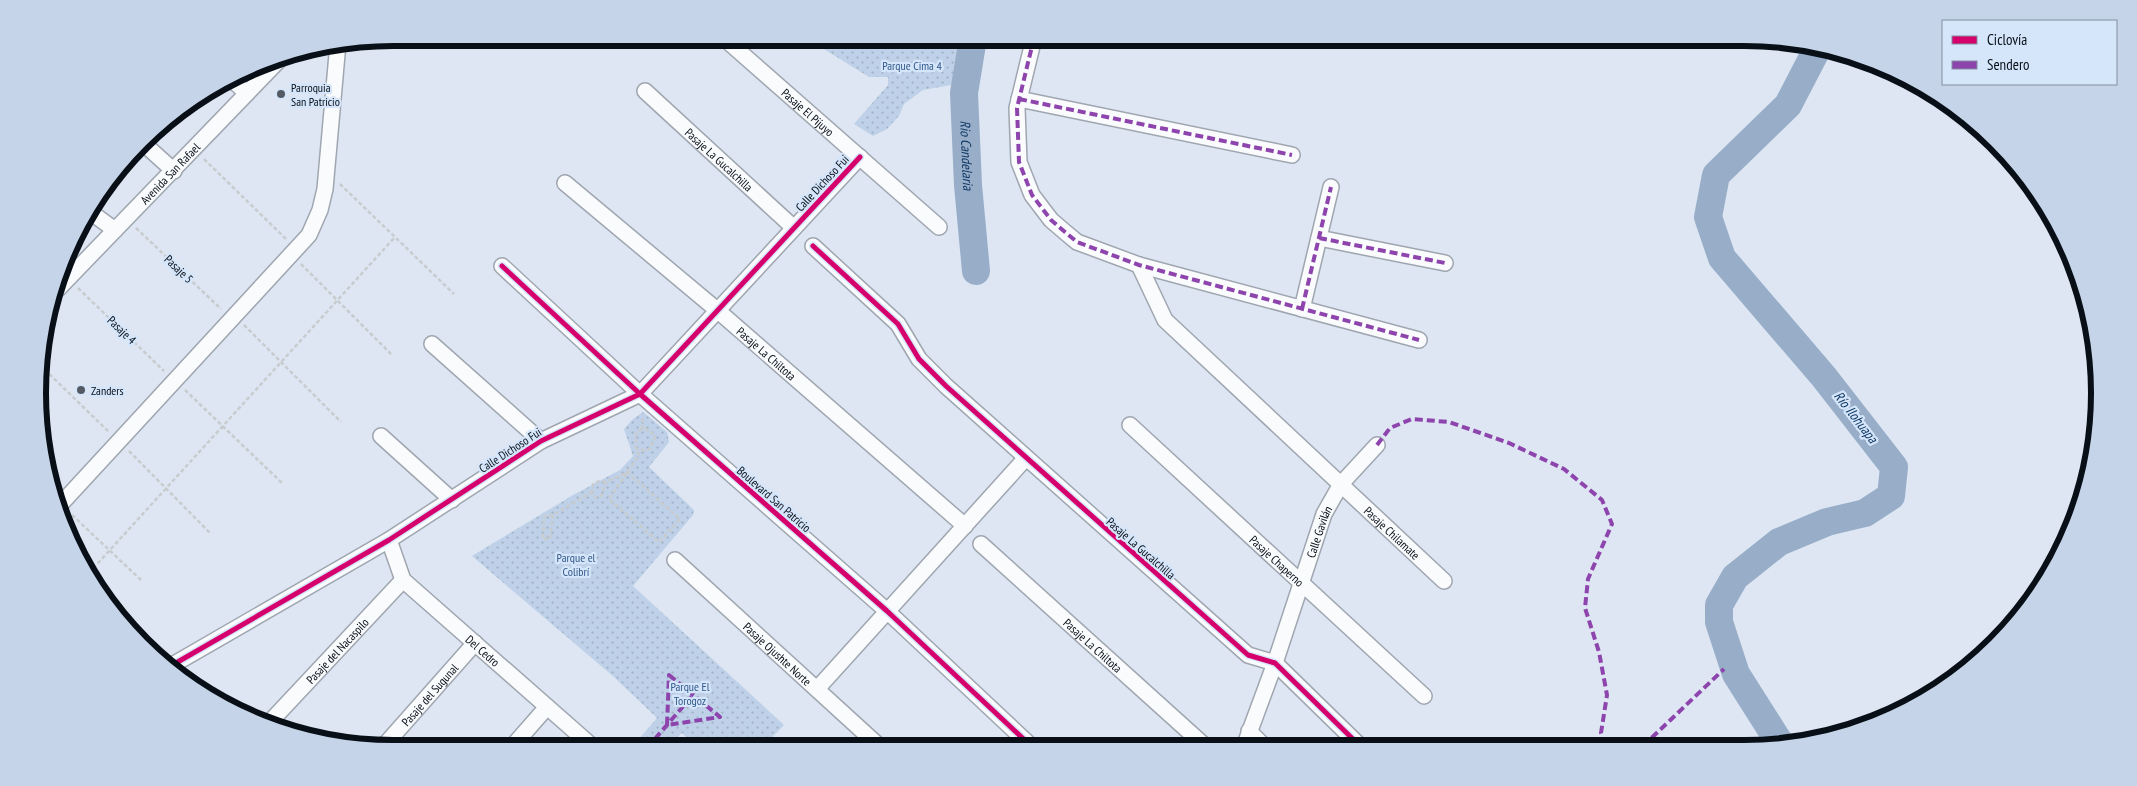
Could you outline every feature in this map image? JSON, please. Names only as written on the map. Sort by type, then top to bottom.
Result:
[{"type":"street","name":"Pasaje El Pijuyo","points":[[733,46],[939,226]]},
{"type":"street","points":[[1032,46],[1016,108],[1019,162],[1032,195],[1051,220],[1077,242],[1139,265],[1418,340]]},
{"type":"street","points":[[64,501],[309,235],[320,210],[327,171],[337,51]]},
{"type":"street","name":"Avenida San Rafael","points":[[65,282],[270,69]]},
{"type":"street","points":[[237,84],[247,93]]},
{"type":"street","name":"Pasaje La Gucalchilla","points":[[645,91],[794,228]]},
{"type":"street","points":[[1019,99],[1292,155]]},
{"type":"street","points":[[148,148],[174,171]]},
{"type":"street","name":"Calle Dichoso Fui","points":[[176,663],[390,540],[540,441],[640,394],[860,157]]},
{"type":"street","name":"Pasaje La Chiltota","points":[[565,183],[717,310],[964,526]]},
{"type":"street","points":[[1302,309],[1331,187]]},
{"type":"street","points":[[96,215],[115,230]]},
{"type":"street","points":[[1319,238],[1445,264]]},
{"type":"street","name":"Pasaje La Gucalchilla","points":[[813,246],[898,324],[919,359],[1025,459],[1248,655],[1274,663],[1354,740]]},
{"type":"street","name":"Pasaje Chilamate","points":[[1139,265],[1165,320],[1444,581]]},
{"type":"street","name":"Boulevard San Patricio","points":[[502,266],[640,394],[887,611],[1025,740]]},
{"type":"street","points":[[432,344],[540,441]]},
{"type":"street","name":"Pasaje Chaperno","points":[[1130,425],[1424,696]]},
{"type":"street","points":[[381,436],[452,500]]},
{"type":"street","name":"Calle Gavilán","points":[[1246,740],[1302,583],[1324,514],[1341,484],[1377,445]]},
{"type":"street","points":[[817,689],[1025,459]]},
{"type":"street","points":[[390,540],[403,580]]},
{"type":"street","name":"Pasaje La Chiltota","points":[[981,544],[1198,740]]},
{"type":"street","name":"Pasaje Ojushte Norte","points":[[675,560],[872,740]]},
{"type":"street","name":"Del Cedro","points":[[403,580],[585,740]]},
{"type":"street","name":"Pasaje del Nacaspilo","points":[[274,718],[403,580]]},
{"type":"street","name":"Pasaje del Sugunal","points":[[389,740],[475,643]]},
{"type":"street","points":[[518,740],[547,707]]},
{"type":"street","points":[[1249,731],[1258,740]]},
{"type":"path","points":[[194,149],[392,355]]},
{"type":"path","points":[[327,171],[454,294]]},
{"type":"path","points":[[94,568],[395,237]]},
{"type":"path","points":[[47,371],[210,532]]},
{"type":"path","points":[[627,472],[680,519],[659,542],[609,499],[627,472],[639,455],[651,448],[654,436],[649,430],[642,429],[636,433],[636,448],[639,455]]},
{"type":"path","points":[[636,448],[645,451]]},
{"type":"path","points":[[606,482],[601,496],[595,497],[592,492],[593,484],[599,481],[606,482],[627,472]]},
{"type":"path","points":[[554,515],[550,539],[543,539],[544,516],[554,515],[592,492]]},
{"type":"path","points":[[68,512],[141,580]]},
{"type":"green space","name":"Parque Cima 4","points":[[819,46],[962,46],[951,85],[923,90],[904,104],[899,116],[887,129],[873,136],[854,124],[888,85],[888,77],[869,77]]},
{"type":"green space","name":"Parque el Colibrí","points":[[643,412],[667,432],[669,442],[649,467],[694,510],[693,515],[633,586],[784,725],[770,740],[689,740],[682,733],[675,740],[638,740],[657,718],[614,677],[472,556],[573,495],[620,470],[633,456],[624,429]]},
{"type":"waterway","name":"Rio Candelaria","points":[[972,46],[964,93],[968,185],[976,271]]},
{"type":"waterway","name":"Río Ilohuapa","points":[[1777,738],[1736,674],[1719,622],[1719,605],[1735,577],[1779,542],[1827,522],[1865,513],[1891,496],[1894,467],[1824,377],[1722,258],[1708,217],[1716,175],[1788,105],[1815,54]]},
{"type":"marked path","points":[[1032,46],[1017,108],[1019,162],[1032,195],[1051,220],[1077,242],[1139,265],[1419,340]]},
{"type":"marked path","points":[[1019,99],[1292,155]]},
{"type":"marked path","points":[[1302,309],[1331,187]]},
{"type":"marked path","points":[[1319,238],[1445,263]]},
{"type":"marked path","points":[[1377,445],[1390,428],[1412,419],[1449,422],[1509,443],[1564,469],[1602,500],[1612,524],[1588,579],[1585,608],[1599,652],[1607,695],[1601,733],[1603,740]]},
{"type":"marked path","points":[[1649,740],[1724,669]]},
{"type":"marked path","points":[[669,675],[720,717],[667,725],[669,675]]},
{"type":"marked path","points":[[654,740],[693,695]]},
{"type":"cycle path","points":[[176,663],[389,540],[541,441],[640,394],[860,157]]},
{"type":"cycle path","points":[[813,246],[898,324],[919,359],[946,386],[1248,655],[1275,663],[1354,740]]},
{"type":"cycle path","points":[[502,266],[640,394],[887,611],[1025,740]]},
{"type":"place","name":"Parroquia San Patricio","points":[[281,94]]},
{"type":"place","name":"Zanders","points":[[81,390]]},
{"type":"park label","name":"Parque El Torogoz","points":[[690,693]]}]
